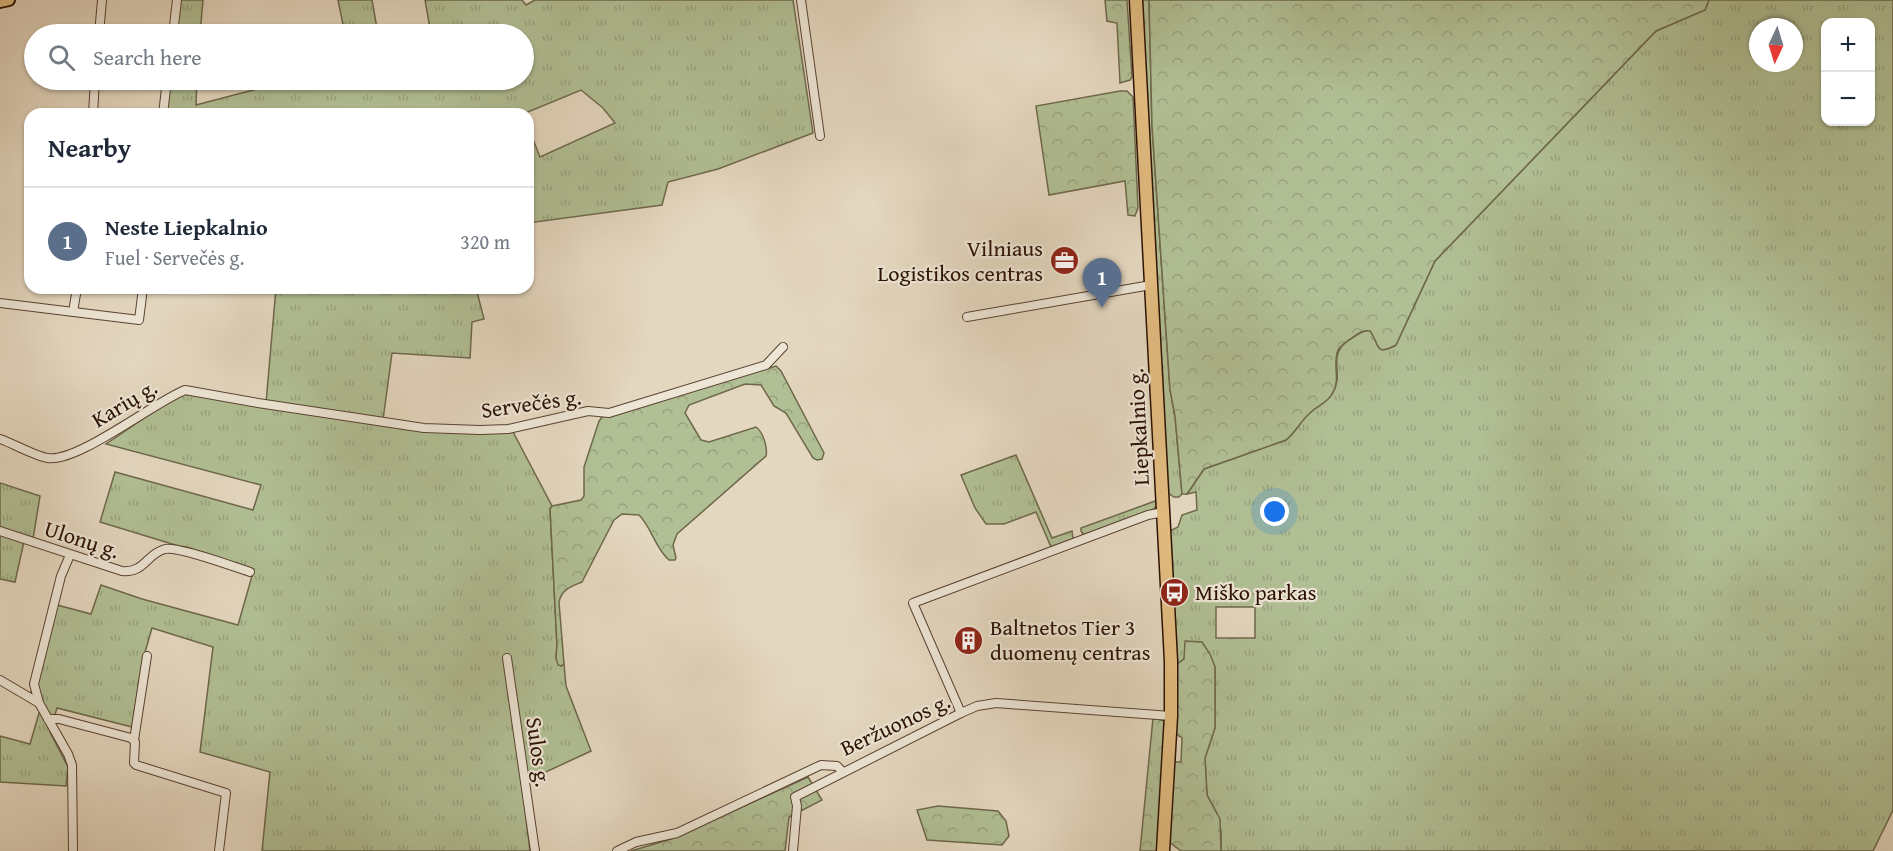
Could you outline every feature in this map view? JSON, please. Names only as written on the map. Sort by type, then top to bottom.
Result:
[{"type":"highway","name":"Liepkalnio g.","points":[[1136,0],[1171,661],[1171,716],[1163,851]]},
{"type":"main road","points":[[0,2],[9,0]]},
{"type":"street","points":[[100,24],[102,0]]},
{"type":"street","points":[[174,24],[177,0]]},
{"type":"street","points":[[801,0],[820,136]]},
{"type":"street","points":[[93,108],[94,90]]},
{"type":"street","points":[[164,108],[166,90]]},
{"type":"street","points":[[967,317],[1151,285]]},
{"type":"street","points":[[74,312],[76,294]]},
{"type":"street","points":[[0,303],[139,320],[142,294]]},
{"type":"street","name":"Servečės g.","points":[[272,405],[424,428],[508,429],[580,413],[609,413],[766,365],[783,347]]},
{"type":"street","name":"Karių g.","points":[[0,439],[41,456],[62,458],[185,390],[272,405]]},
{"type":"street","points":[[961,713],[913,603],[1148,515],[1164,512]]},
{"type":"street","name":"Ulonų g.","points":[[0,531],[122,572],[138,569],[157,552],[172,548],[250,572]]},
{"type":"street","points":[[70,555],[62,576],[34,684],[39,703],[72,765],[73,851]]},
{"type":"street","points":[[147,656],[134,740],[134,763],[226,793],[219,851]]},
{"type":"street","name":"Sulos g.","points":[[507,658],[535,851]]},
{"type":"street","points":[[0,680],[39,703]]},
{"type":"street","points":[[17,691],[25,690],[34,684]]},
{"type":"street","name":"Beržuonos g.","points":[[617,851],[636,842],[677,833],[821,765],[837,766],[842,771],[977,706],[996,703],[1171,716]]},
{"type":"street","points":[[48,719],[59,719],[134,740]]},
{"type":"street","points":[[793,851],[797,806],[795,796],[842,771]]},
{"type":"green space","points":[[179,0],[203,0],[201,24],[176,24]]},
{"type":"green space","points":[[338,0],[372,0],[376,24],[343,24]]},
{"type":"green space","points":[[425,0],[522,0],[526,5],[535,0],[793,0],[813,133],[718,169],[668,182],[662,205],[534,222],[534,142],[540,157],[615,123],[603,108],[581,90],[534,109],[167,108],[169,90],[197,90],[196,105],[253,90],[534,90],[534,24],[429,24]]},
{"type":"green space","points":[[1105,0],[1127,0],[1132,77],[1120,83],[1117,23],[1107,21]]},
{"type":"green space","points":[[1140,0],[1149,0],[1152,126],[1170,390],[1175,416],[1182,494],[1179,497],[1168,493]]},
{"type":"green space","points":[[1149,0],[1709,0],[1705,10],[1656,31],[1435,261],[1396,345],[1381,349],[1370,331],[1363,331],[1353,337],[1338,350],[1336,384],[1332,394],[1328,400],[1307,415],[1290,437],[1204,469],[1187,494],[1182,494],[1175,416],[1170,390],[1152,126]]},
{"type":"green space","points":[[1709,0],[1893,0],[1893,810],[1873,851],[1221,851],[1221,831],[1216,812],[1207,795],[1205,758],[1215,728],[1215,667],[1185,653],[1184,659],[1177,664],[1170,531],[1178,527],[1182,515],[1197,510],[1196,492],[1187,494],[1204,469],[1290,437],[1307,415],[1328,400],[1332,394],[1336,386],[1338,353],[1349,340],[1370,330],[1381,349],[1396,345],[1435,261],[1656,31],[1705,10]],"holes":[[[1216,607],[1255,607],[1255,638],[1216,638]]]},
{"type":"green space","points":[[1127,91],[1133,97],[1138,208],[1135,216],[1128,215],[1125,181],[1049,195],[1036,106]]},
{"type":"green space","points":[[275,294],[478,294],[484,319],[472,322],[470,358],[392,353],[383,420],[266,403]]},
{"type":"green space","points":[[776,366],[781,371],[824,453],[822,459],[813,458],[786,413],[774,406],[761,385],[745,384],[689,405],[685,413],[701,440],[709,442],[756,427],[764,440],[766,456],[677,534],[673,545],[675,560],[669,560],[664,555],[639,515],[622,514],[614,520],[582,582],[567,589],[560,598],[564,664],[558,665],[550,509],[552,506],[581,500],[584,496],[584,467],[599,421],[602,417]]},
{"type":"green space","points":[[187,393],[387,426],[513,432],[552,506],[550,509],[556,658],[561,666],[564,664],[566,686],[591,751],[522,783],[530,851],[262,851],[270,772],[200,752],[213,647],[152,628],[143,659],[132,727],[57,708],[50,732],[68,767],[66,786],[0,782],[0,736],[30,744],[42,703],[30,695],[57,605],[91,614],[101,585],[142,599],[238,625],[254,569],[100,522],[115,472],[253,510],[261,485],[106,444],[177,396]]},
{"type":"green space","points":[[1016,455],[1052,538],[1072,531],[1073,539],[1051,547],[1036,512],[1004,524],[986,524],[975,508],[961,475]]},
{"type":"green space","points":[[0,483],[40,496],[33,539],[25,537],[15,582],[0,579]]},
{"type":"green space","points":[[1158,500],[1157,506],[1152,510],[1090,534],[1083,534],[1081,531],[1081,528]]},
{"type":"green space","points":[[1185,641],[1202,642],[1215,667],[1215,728],[1205,758],[1207,795],[1220,819],[1221,851],[1181,851],[1168,841],[1174,762],[1181,762],[1182,738],[1176,734],[1177,664],[1184,659]]},
{"type":"green space","points":[[1153,718],[1165,721],[1159,851],[1140,851]]},
{"type":"green space","points":[[808,777],[822,800],[789,817],[785,851],[631,851],[671,839]]},
{"type":"green space","points":[[938,806],[998,811],[1006,821],[1009,836],[1002,845],[927,840],[917,810]]},
{"type":"place","name":"Vilniaus Logistikos centras","points":[[1064,261]]},
{"type":"place","name":"Neste Liepkalnio","points":[[1102,308]]},
{"type":"place","name":"Miško parkas","points":[[1174,592]]},
{"type":"place","name":"Baltnetos Tier 3 duomenų centras","points":[[969,640]]}]
